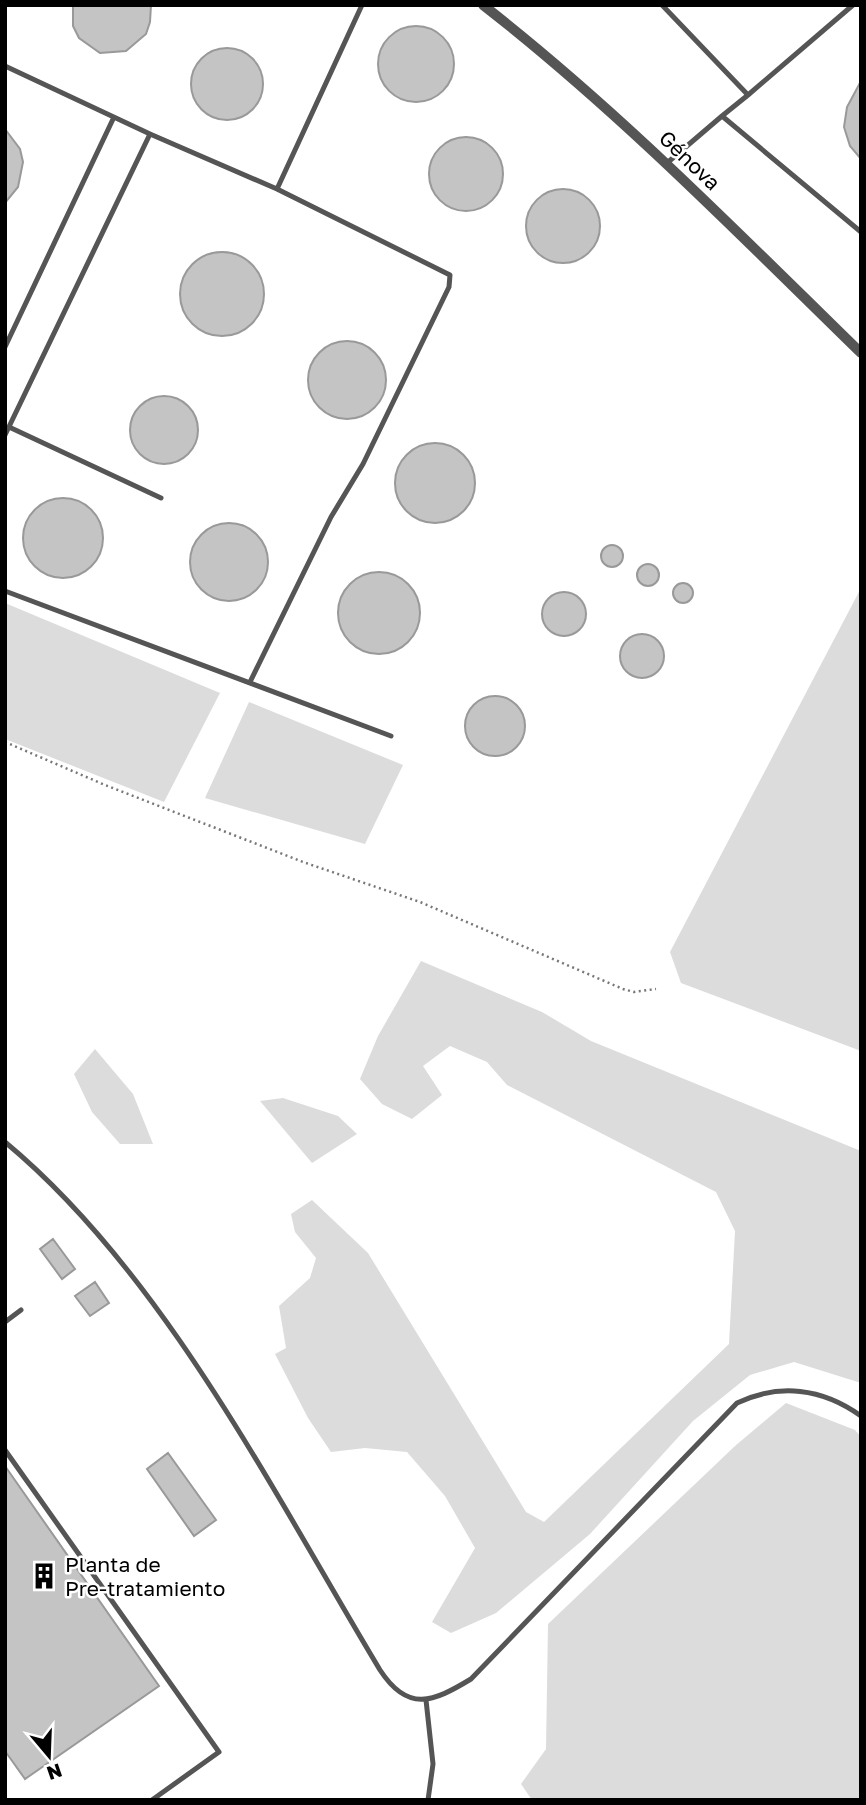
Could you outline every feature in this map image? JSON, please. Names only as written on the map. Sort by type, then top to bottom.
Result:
[{"type":"street","name":"Génova","points":[[483,5],[573,76],[667,163],[861,353]]},
{"type":"lane","points":[[277,188],[362,5]]},
{"type":"lane","points":[[662,5],[748,95]]},
{"type":"lane","points":[[667,163],[853,5]]},
{"type":"lane","points":[[5,66],[150,134],[277,188],[450,275],[449,287],[363,464],[331,517],[250,682]]},
{"type":"lane","points":[[722,116],[861,232]]},
{"type":"lane","points":[[5,347],[114,117]]},
{"type":"lane","points":[[5,435],[150,134]]},
{"type":"lane","points":[[9,427],[161,498]]},
{"type":"lane","points":[[5,591],[391,736]]},
{"type":"lane","points":[[5,1142],[88,1223],[153,1303],[216,1397],[391,1687],[402,1695],[426,1700],[440,1698],[471,1679],[737,1404],[769,1390],[792,1389],[823,1396],[861,1416]]},
{"type":"lane","points":[[5,1322],[22,1310]]},
{"type":"lane","points":[[5,1450],[219,1752],[152,1800]]},
{"type":"lane","points":[[426,1700],[433,1764],[428,1800]]},
{"type":"path","points":[[5,742],[105,785],[303,862],[420,902],[623,989],[634,992],[656,989]]},
{"type":"shaded area","points":[[861,588],[861,1051],[681,983],[670,952]]},
{"type":"shaded area","points":[[5,603],[220,693],[164,802],[5,739]]},
{"type":"shaded area","points":[[249,702],[403,765],[365,844],[205,798]]},
{"type":"shaded area","points":[[421,961],[542,1012],[591,1041],[861,1151],[861,1383],[794,1362],[750,1375],[693,1421],[590,1534],[496,1613],[451,1633],[432,1622],[475,1548],[445,1496],[407,1452],[365,1448],[331,1452],[308,1418],[275,1354],[286,1348],[279,1306],[310,1278],[316,1258],[295,1232],[291,1214],[312,1200],[368,1253],[526,1512],[544,1522],[729,1344],[735,1231],[716,1192],[507,1085],[487,1062],[450,1046],[423,1066],[442,1095],[412,1119],[382,1104],[360,1079],[378,1036]]},
{"type":"shaded area","points":[[95,1049],[133,1094],[153,1144],[120,1144],[92,1112],[74,1074]]},
{"type":"shaded area","points":[[283,1098],[338,1116],[357,1134],[312,1163],[260,1101]]},
{"type":"shaded area","points":[[786,1403],[855,1430],[861,1437],[861,1800],[532,1800],[521,1784],[546,1749],[548,1624],[735,1446]]},
{"type":"building","points":[[73,5],[151,5],[150,22],[146,34],[126,51],[100,53],[79,38],[73,26]]},
{"type":"building","points":[[416,26],[430,29],[443,37],[451,50],[454,64],[451,78],[443,91],[430,99],[416,102],[402,99],[389,91],[381,78],[378,64],[381,50],[389,37],[402,29]]},
{"type":"building","points":[[227,48],[247,54],[257,64],[263,84],[257,104],[247,114],[227,120],[207,114],[197,104],[191,84],[197,64],[207,54]]},
{"type":"building","points":[[861,81],[861,159],[850,146],[844,127],[847,107]]},
{"type":"building","points":[[5,129],[20,149],[23,162],[18,187],[5,203]]},
{"type":"building","points":[[459,137],[473,137],[487,143],[497,153],[503,174],[497,195],[487,205],[473,211],[459,211],[445,205],[435,195],[429,181],[429,167],[435,153],[445,143]]},
{"type":"building","points":[[563,189],[577,192],[589,200],[597,212],[600,226],[597,240],[589,252],[577,260],[563,263],[549,260],[537,252],[529,240],[526,226],[529,212],[537,200],[549,192]]},
{"type":"building","points":[[222,252],[238,255],[257,271],[264,294],[261,310],[245,329],[222,336],[206,333],[187,317],[180,294],[183,278],[199,259]]},
{"type":"building","points":[[347,341],[362,344],[375,352],[383,365],[386,380],[383,395],[375,408],[362,416],[347,419],[332,416],[319,408],[311,395],[308,380],[311,365],[319,352],[332,344]]},
{"type":"building","points":[[164,396],[177,399],[188,406],[195,417],[198,430],[195,443],[188,454],[177,461],[164,464],[151,461],[140,454],[133,443],[130,430],[133,417],[140,406],[151,399]]},
{"type":"building","points":[[435,443],[450,446],[463,455],[472,468],[475,483],[472,498],[463,511],[450,520],[435,523],[420,520],[407,511],[398,498],[395,483],[398,468],[407,455],[420,446]]},
{"type":"building","points":[[55,498],[71,498],[92,509],[103,530],[103,546],[92,567],[71,578],[55,578],[41,572],[29,560],[23,546],[23,530],[29,516],[41,504]]},
{"type":"building","points":[[221,523],[237,523],[251,529],[262,540],[268,554],[268,570],[262,584],[251,595],[237,601],[221,601],[207,595],[196,584],[190,570],[190,554],[196,540],[207,529]]},
{"type":"building","points":[[612,545],[620,548],[623,556],[620,564],[612,567],[604,564],[601,556],[604,548]]},
{"type":"building","points":[[648,564],[656,567],[659,575],[656,583],[648,586],[640,583],[637,575],[640,567]]},
{"type":"building","points":[[371,572],[387,572],[402,579],[413,590],[420,605],[417,629],[408,642],[387,654],[371,654],[356,647],[345,636],[338,621],[338,605],[345,590],[356,579]]},
{"type":"building","points":[[679,583],[687,583],[693,593],[687,603],[679,603],[673,597],[673,589]]},
{"type":"building","points":[[564,592],[579,599],[586,614],[579,629],[564,636],[549,629],[542,614],[549,599]]},
{"type":"building","points":[[642,634],[658,640],[664,656],[658,672],[642,678],[626,672],[620,656],[626,640]]},
{"type":"building","points":[[495,696],[516,705],[525,726],[516,747],[495,756],[474,747],[465,726],[474,705]]},
{"type":"building","points":[[53,1239],[75,1269],[62,1279],[40,1249]]},
{"type":"building","points":[[95,1282],[109,1303],[90,1316],[75,1296]]},
{"type":"building","points":[[168,1453],[216,1520],[194,1536],[147,1469]]},
{"type":"building","name":"Planta de Pre-tratamiento","points":[[5,1466],[159,1686],[25,1779],[5,1751]]},
{"type":"place","name":"Planta de Pre-tratamiento","points":[[44,1576]]}]
